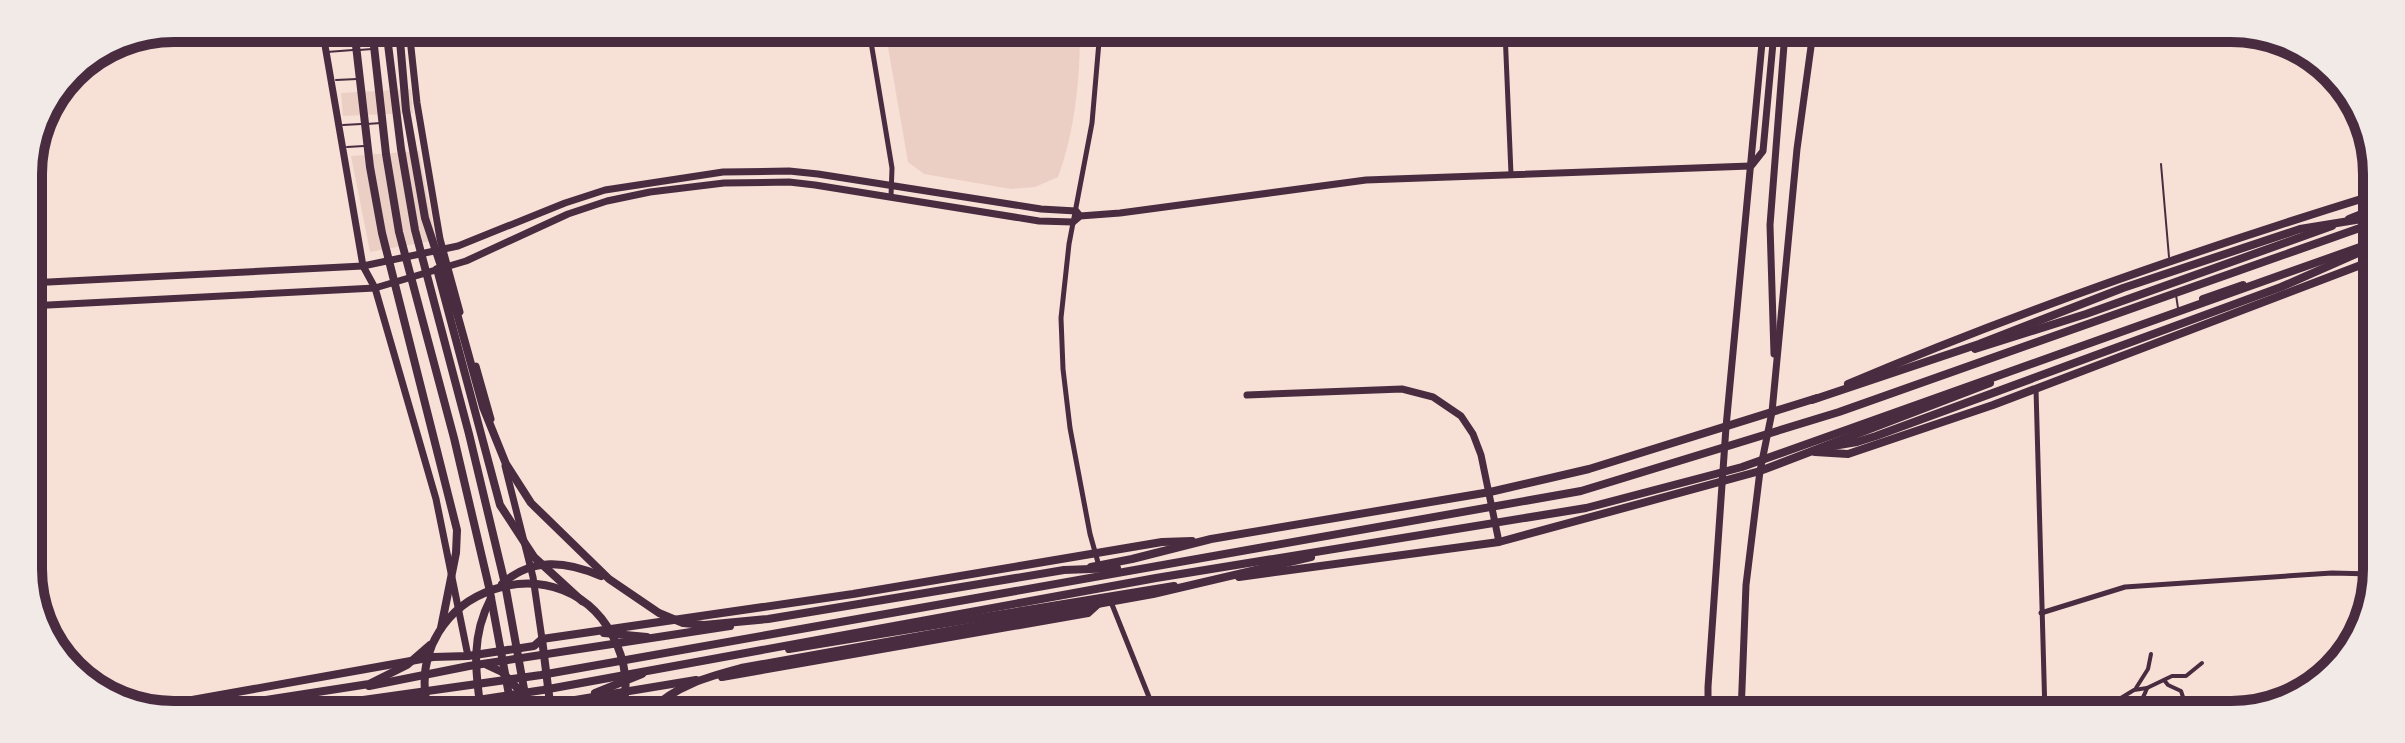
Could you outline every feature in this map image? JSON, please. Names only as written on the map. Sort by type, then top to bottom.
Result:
[{"type":"main road","points":[[324,42],[363,266],[375,288],[436,499],[469,666],[480,701]]},
{"type":"main road","points":[[356,42],[370,167],[382,233],[457,530],[456,553],[441,628]]},
{"type":"main road","points":[[374,42],[386,154],[399,232],[458,453],[489,587],[508,701]]},
{"type":"main road","points":[[388,42],[415,230],[469,434],[531,701]]},
{"type":"main road","points":[[400,42],[406,110],[425,218],[450,326],[500,505],[534,557],[604,620],[622,657],[626,681],[623,701]]},
{"type":"main road","points":[[411,42],[443,251],[519,512],[533,577],[549,701]]},
{"type":"main road","points":[[1708,701],[1726,427],[1762,42]]},
{"type":"main road","points":[[42,305],[375,288],[448,266],[568,214],[607,201],[708,184],[761,182],[815,185],[1039,221],[1120,213],[1323,184],[1409,177],[1750,166],[1763,151],[1773,42]]},
{"type":"main road","points":[[1774,385],[1770,225],[1784,42]]},
{"type":"main road","points":[[1742,701],[1746,585],[1760,471],[1772,412],[1797,149],[1812,42]]},
{"type":"main road","points":[[42,282],[363,266],[443,251],[605,190],[692,175],[789,171],[1076,216]]},
{"type":"main road","points":[[1812,400],[1916,355],[2169,262],[2363,198]]},
{"type":"main road","points":[[288,701],[469,666],[658,638],[1132,559],[1211,539],[1490,492],[1589,469],[2086,314],[2363,213]]},
{"type":"main road","points":[[425,218],[458,317],[483,407],[506,464],[531,503],[609,579],[659,613],[683,623],[704,625],[768,619],[1064,570],[1149,567]]},
{"type":"main road","points":[[1812,400],[1979,344],[2123,288],[2300,229],[2363,219]]},
{"type":"main road","points":[[356,701],[541,675],[1581,491],[1839,412],[2363,227]]},
{"type":"main road","points":[[501,701],[548,686],[1108,595],[1499,542],[1760,471],[2224,291],[2363,248]]},
{"type":"main road","points":[[471,701],[849,632],[1586,508],[1742,467],[2363,249]]},
{"type":"main road","points":[[1821,448],[1876,436],[2281,287],[2363,250]]},
{"type":"main road","points":[[1810,452],[1848,454],[2036,389],[2363,264]]},
{"type":"main road","points":[[1247,395],[1402,389],[1433,397],[1461,416],[1473,434],[1490,492],[1499,542]]},
{"type":"main road","points":[[186,701],[433,657],[468,656],[534,646],[542,639],[853,594],[1162,542],[1211,539]]},
{"type":"main road","points":[[661,701],[703,678],[741,668],[1153,594],[1281,566],[1349,547]]},
{"type":"main road","points":[[481,701],[474,665],[475,642],[496,590],[517,573],[550,563],[580,568],[609,579]]},
{"type":"main road","points":[[426,701],[425,667],[433,641],[463,604],[488,590],[504,586],[541,585],[582,601]]},
{"type":"main road","points":[[572,701],[1088,613],[1108,595]]},
{"type":"main road","points":[[592,632],[658,638]]},
{"type":"main road","points":[[260,701],[369,684],[407,665],[433,641]]},
{"type":"main road","points":[[468,656],[502,672],[528,701]]},
{"type":"main road","points":[[583,698],[650,671]]},
{"type":"street","points":[[871,42],[892,168],[891,196]]},
{"type":"street","points":[[1099,42],[1092,123],[1061,318],[1063,369],[1070,428],[1094,554],[1151,701]]},
{"type":"street","points":[[1505,42],[1511,174]]},
{"type":"street","points":[[2036,389],[2044,701]]},
{"type":"street","points":[[2041,613],[2125,587],[2332,573],[2363,574]]},
{"type":"street","points":[[2134,690],[2148,669],[2151,654]]},
{"type":"street","points":[[2116,701],[2134,690],[2192,673],[2202,663]]},
{"type":"street","points":[[2164,679],[2168,685],[2181,691],[2184,701]]},
{"type":"street","points":[[2138,701],[2147,688]]},
{"type":"lane","points":[[387,48],[411,46]]},
{"type":"lane","points":[[326,52],[375,49]]},
{"type":"lane","points":[[390,78],[414,77]]},
{"type":"lane","points":[[330,80],[362,79]]},
{"type":"lane","points":[[397,123],[408,122]]},
{"type":"lane","points":[[338,126],[385,123]]},
{"type":"lane","points":[[398,144],[411,143]]},
{"type":"lane","points":[[342,148],[371,145]]},
{"type":"lane","points":[[2161,164],[2169,262],[2178,309]]},
{"type":"shaded area","points":[[887,42],[1080,42],[1075,104],[1069,141],[1058,177],[1035,187],[1011,189],[924,174],[908,162]]},
{"type":"shaded area","points":[[411,89],[413,113],[343,116],[341,93]]},
{"type":"shaded area","points":[[419,151],[436,240],[370,252],[351,156]]}]
